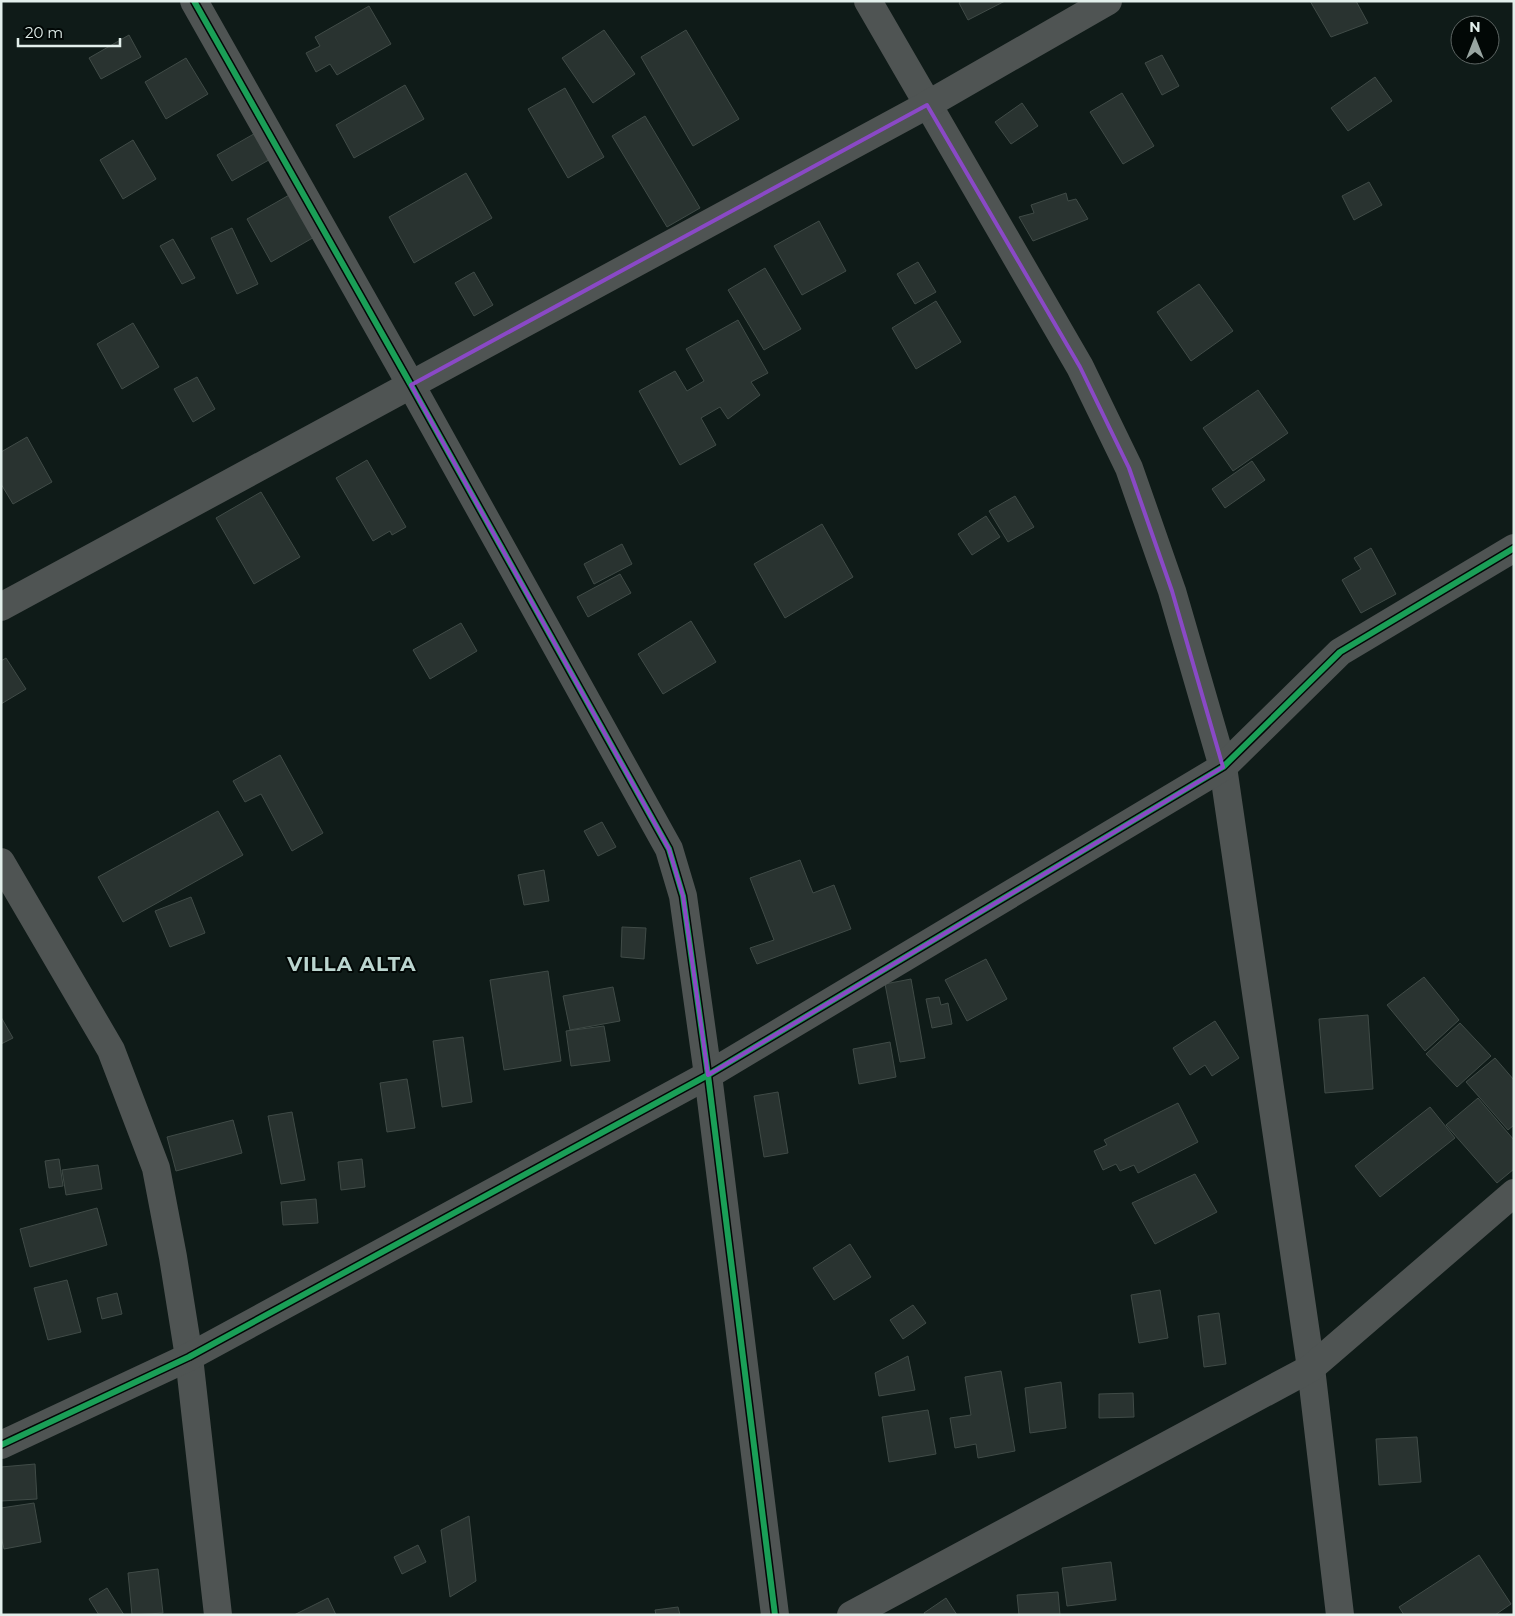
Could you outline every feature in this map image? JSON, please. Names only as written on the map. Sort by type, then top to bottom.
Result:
[{"type":"street","points":[[194,1],[411,384],[669,849],[683,896],[708,1075],[775,1615]]},
{"type":"street","points":[[868,1],[1080,367],[1128,468],[1172,590],[1223,768],[1311,1368],[1340,1615]]},
{"type":"street","points":[[1,606],[927,105],[1108,1]]},
{"type":"street","points":[[1,1445],[189,1357],[708,1075],[1223,768],[1340,652],[1514,548]]},
{"type":"street","points":[[1,862],[111,1050],[156,1168],[189,1357],[218,1615]]},
{"type":"street","points":[[851,1615],[1311,1368],[1514,1193]]},
{"type":"highlighted area","points":[[927,105],[1080,367],[1129,468],[1172,591],[1223,767],[708,1075],[683,896],[669,849],[411,385]]},
{"type":"building","points":[[962,1],[1005,1],[968,20],[959,3]]},
{"type":"building","points":[[1310,1],[1356,1],[1368,23],[1331,37]]},
{"type":"building","points":[[369,6],[391,44],[337,75],[330,64],[316,72],[306,53],[320,46],[315,37]]},
{"type":"building","points":[[604,30],[635,74],[593,103],[562,58]]},
{"type":"building","points":[[686,30],[739,119],[693,146],[641,57]]},
{"type":"building","points":[[129,35],[141,57],[101,79],[89,58]]},
{"type":"building","points":[[1162,55],[1179,86],[1162,95],[1145,63]]},
{"type":"building","points":[[186,58],[208,94],[166,119],[145,82]]},
{"type":"building","points":[[1375,77],[1392,101],[1348,131],[1331,108]]},
{"type":"building","points":[[405,85],[424,119],[354,158],[336,125]]},
{"type":"building","points":[[565,88],[604,157],[568,178],[528,109]]},
{"type":"building","points":[[1122,93],[1154,146],[1123,164],[1090,112]]},
{"type":"building","points":[[1022,103],[1038,126],[1011,144],[995,122]]},
{"type":"building","points":[[645,116],[700,208],[667,227],[612,136]]},
{"type":"building","points":[[259,131],[274,157],[232,181],[217,155]]},
{"type":"building","points":[[133,140],[156,179],[123,199],[100,160]]},
{"type":"building","points":[[466,173],[492,218],[414,263],[389,217]]},
{"type":"building","points":[[1369,182],[1382,205],[1354,220],[1342,196]]},
{"type":"building","points":[[1066,193],[1068,201],[1076,199],[1088,219],[1033,241],[1019,217],[1034,213],[1031,205]]},
{"type":"building","points":[[291,194],[316,236],[271,262],[247,219]]},
{"type":"building","points":[[819,221],[846,271],[802,295],[774,246]]},
{"type":"building","points":[[232,228],[258,284],[237,294],[211,238]]},
{"type":"building","points":[[173,239],[195,278],[182,284],[160,246]]},
{"type":"building","points":[[918,262],[936,292],[915,304],[897,274]]},
{"type":"building","points":[[765,268],[801,329],[764,350],[728,290]]},
{"type":"building","points":[[474,272],[493,305],[474,316],[455,283]]},
{"type":"building","points":[[1199,284],[1233,331],[1191,361],[1157,312]]},
{"type":"building","points":[[936,301],[961,342],[916,369],[892,328]]},
{"type":"building","points":[[738,320],[768,373],[751,382],[760,395],[728,419],[720,407],[701,418],[716,445],[680,465],[639,391],[675,371],[687,391],[704,381],[686,349]]},
{"type":"building","points":[[133,323],[159,367],[122,389],[97,344]]},
{"type":"building","points":[[197,377],[215,409],[193,422],[174,389]]},
{"type":"building","points":[[1258,390],[1288,433],[1233,471],[1203,428]]},
{"type":"building","points":[[27,437],[52,482],[13,504],[1,484],[1,452]]},
{"type":"building","points":[[367,460],[406,527],[392,535],[390,531],[373,541],[336,478]]},
{"type":"building","points":[[1252,461],[1265,480],[1225,508],[1212,489]]},
{"type":"building","points":[[261,492],[300,557],[254,584],[216,518]]},
{"type":"building","points":[[1015,496],[1034,527],[1008,542],[989,511]]},
{"type":"building","points":[[986,516],[1000,537],[972,555],[958,534]]},
{"type":"building","points":[[822,524],[853,577],[785,618],[754,564]]},
{"type":"building","points":[[622,544],[632,564],[594,584],[584,564]]},
{"type":"building","points":[[1371,548],[1396,594],[1361,613],[1342,580],[1361,569],[1354,558]]},
{"type":"building","points":[[620,574],[631,593],[588,617],[577,597]]},
{"type":"building","points":[[691,621],[716,662],[663,694],[638,654]]},
{"type":"building","points":[[461,623],[477,651],[430,679],[413,650]]},
{"type":"building","points":[[6,658],[26,689],[1,704],[1,661]]},
{"type":"building","points":[[280,755],[323,833],[292,851],[261,794],[245,802],[233,781]]},
{"type":"building","points":[[218,811],[243,855],[123,922],[98,877]]},
{"type":"building","points":[[602,822],[616,847],[598,856],[584,831]]},
{"type":"building","points":[[800,860],[813,893],[834,885],[851,929],[757,964],[750,948],[774,940],[750,878]]},
{"type":"building","points":[[544,870],[549,901],[524,905],[518,875]]},
{"type":"building","points":[[191,897],[205,933],[170,947],[155,911]]},
{"type":"building","points":[[622,927],[646,928],[644,959],[621,957]]},
{"type":"building","points":[[986,959],[1007,999],[967,1021],[945,980]]},
{"type":"building","points":[[548,971],[561,1061],[504,1070],[490,980]]},
{"type":"building","points":[[1424,977],[1459,1020],[1425,1051],[1387,1005]]},
{"type":"building","points":[[911,979],[925,1058],[900,1062],[885,984]]},
{"type":"building","points":[[613,987],[620,1021],[570,1030],[563,996]]},
{"type":"building","points":[[939,997],[941,1005],[948,1003],[952,1024],[932,1028],[926,999]]},
{"type":"building","points":[[1368,1015],[1373,1089],[1325,1093],[1319,1019]]},
{"type":"building","points":[[1,1017],[13,1038],[1,1044]]},
{"type":"building","points":[[1215,1021],[1239,1058],[1212,1076],[1205,1065],[1190,1075],[1173,1048]]},
{"type":"building","points":[[1460,1023],[1491,1056],[1457,1087],[1426,1054]]},
{"type":"building","points":[[604,1026],[610,1061],[571,1066],[566,1031]]},
{"type":"building","points":[[463,1037],[472,1102],[442,1107],[433,1041]]},
{"type":"building","points":[[890,1042],[896,1077],[859,1084],[853,1049]]},
{"type":"building","points":[[1495,1058],[1514,1080],[1514,1125],[1508,1130],[1466,1082]]},
{"type":"building","points":[[407,1079],[415,1128],[387,1132],[380,1083]]},
{"type":"building","points":[[778,1092],[788,1153],[764,1157],[754,1096]]},
{"type":"building","points":[[1478,1098],[1514,1140],[1514,1169],[1497,1183],[1446,1125]]},
{"type":"building","points":[[1178,1103],[1198,1142],[1138,1173],[1134,1165],[1120,1171],[1116,1164],[1103,1170],[1094,1151],[1107,1145],[1104,1140]]},
{"type":"building","points":[[1430,1107],[1455,1138],[1380,1197],[1355,1166]]},
{"type":"building","points":[[292,1112],[305,1180],[281,1184],[268,1116]]},
{"type":"building","points":[[233,1120],[242,1153],[176,1171],[167,1137]]},
{"type":"building","points":[[59,1159],[63,1186],[49,1188],[45,1161]]},
{"type":"building","points":[[362,1159],[365,1187],[341,1190],[338,1162]]},
{"type":"building","points":[[98,1165],[102,1189],[66,1195],[62,1170]]},
{"type":"building","points":[[1195,1174],[1217,1212],[1155,1244],[1132,1203]]},
{"type":"building","points":[[316,1199],[318,1223],[283,1225],[281,1202]]},
{"type":"building","points":[[97,1208],[107,1245],[30,1267],[20,1229]]},
{"type":"building","points":[[850,1244],[871,1277],[834,1300],[813,1268]]},
{"type":"building","points":[[67,1280],[81,1332],[48,1340],[34,1288]]},
{"type":"building","points":[[1160,1290],[1168,1338],[1139,1343],[1131,1295]]},
{"type":"building","points":[[117,1293],[122,1314],[102,1319],[97,1298]]},
{"type":"building","points":[[913,1305],[926,1323],[903,1339],[890,1320]]},
{"type":"building","points":[[1219,1313],[1226,1364],[1204,1367],[1198,1316]]},
{"type":"building","points":[[908,1356],[915,1390],[879,1396],[875,1373]]},
{"type":"building","points":[[1001,1371],[1015,1451],[978,1458],[976,1444],[955,1448],[950,1418],[971,1415],[965,1377]]},
{"type":"building","points":[[1061,1382],[1066,1428],[1030,1433],[1025,1388]]},
{"type":"building","points":[[1133,1393],[1134,1417],[1099,1418],[1099,1394]]},
{"type":"building","points":[[928,1410],[936,1454],[889,1462],[882,1417]]},
{"type":"building","points":[[1417,1437],[1421,1482],[1379,1485],[1376,1439]]},
{"type":"building","points":[[35,1464],[37,1499],[1,1501],[1,1467]]},
{"type":"building","points":[[34,1503],[41,1542],[4,1549],[1,1536],[1,1508]]},
{"type":"building","points":[[469,1516],[476,1581],[450,1597],[441,1530]]},
{"type":"building","points":[[418,1545],[426,1562],[402,1574],[394,1557]]},
{"type":"building","points":[[1479,1555],[1511,1604],[1495,1615],[1404,1615],[1399,1607]]},
{"type":"building","points":[[1111,1562],[1116,1600],[1067,1606],[1062,1568]]},
{"type":"building","points":[[158,1569],[163,1613],[132,1615],[128,1573]]},
{"type":"building","points":[[107,1588],[124,1615],[99,1615],[89,1599]]},
{"type":"building","points":[[1058,1592],[1060,1615],[1019,1615],[1017,1595]]},
{"type":"building","points":[[328,1598],[336,1615],[294,1615]]},
{"type":"building","points":[[946,1598],[957,1615],[925,1615],[924,1613]]},
{"type":"building","points":[[678,1607],[680,1615],[656,1615],[655,1610]]},
{"type":"cycle path","points":[[194,1],[411,385],[669,849],[683,896],[708,1075],[775,1615]]},
{"type":"cycle path","points":[[1,1445],[189,1357],[708,1075],[1223,767],[1340,652],[1514,548]]},
{"type":"district","name":"VILLA ALTA","points":[[352,964]]}]
